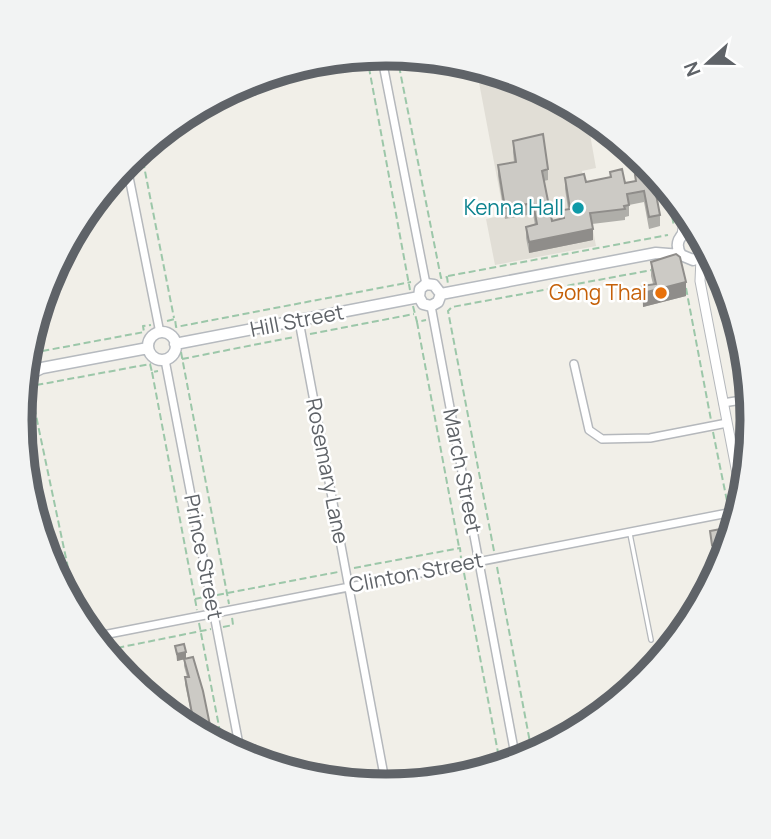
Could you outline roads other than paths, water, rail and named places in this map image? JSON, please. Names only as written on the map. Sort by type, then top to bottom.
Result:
[{"type":"main road","points":[[656,253],[681,233],[685,258]]},
{"type":"main road","points":[[445,293],[434,285],[426,284],[420,289],[419,297],[423,304],[431,306],[445,293],[656,253],[685,258],[699,255]]},
{"type":"main road","name":"Hill Street","points":[[177,343],[419,297]]},
{"type":"main road","points":[[159,328],[177,343],[173,354],[165,360],[154,358],[148,348],[150,338],[159,328]]},
{"type":"main road","points":[[36,367],[43,368],[148,348]]},
{"type":"main road","points":[[35,376],[43,368]]},
{"type":"street","points":[[383,66],[426,284]]},
{"type":"street","points":[[129,176],[159,328]]},
{"type":"street","points":[[685,258],[700,281]]},
{"type":"street","points":[[702,261],[700,281],[736,468]]},
{"type":"street","name":"March Street","points":[[431,306],[514,750]]},
{"type":"street","name":"Rosemary Lane","points":[[299,321],[384,774]]},
{"type":"street","name":"Prince Street","points":[[165,360],[238,741]]},
{"type":"street","points":[[574,364],[589,430],[602,439],[650,438],[727,423]]},
{"type":"street","points":[[723,403],[739,400]]},
{"type":"street","name":"Clinton Street","points":[[105,635],[726,513]]},
{"type":"lane","points":[[629,532],[651,640]]},
{"type":"place","name":"Kenna Hall","points":[[578,208]]},
{"type":"place","name":"Gong Thai","points":[[661,293]]}]
